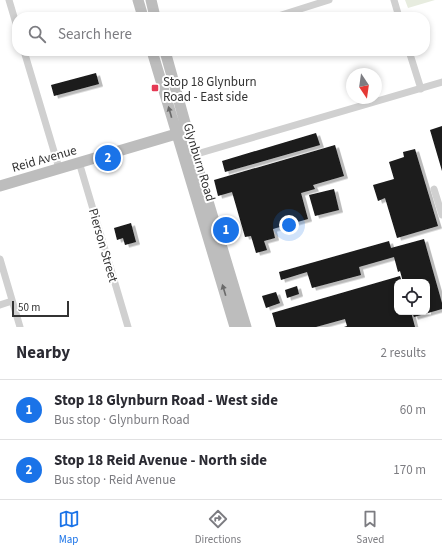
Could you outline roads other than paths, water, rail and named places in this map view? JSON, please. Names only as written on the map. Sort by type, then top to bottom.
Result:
[{"type":"main road","points":[[138,0],[142,12]]},
{"type":"main road","points":[[151,0],[155,12]]},
{"type":"main road","name":"Glynburn Road","points":[[154,56],[182,132]]},
{"type":"main road","name":"Glynburn Road","points":[[167,56],[182,132],[235,327]]},
{"type":"main road","name":"Reid Avenue","points":[[0,186],[182,132]]},
{"type":"main road","name":"Glynburn Road","points":[[189,157],[246,327]]},
{"type":"street","points":[[9,0],[13,12]]},
{"type":"street","points":[[291,12],[329,0]]},
{"type":"street","points":[[394,0],[398,12]]},
{"type":"street","points":[[25,56],[59,168]]},
{"type":"street","points":[[411,56],[421,89]]},
{"type":"street","points":[[189,157],[442,82]]},
{"type":"street","name":"Pierson Street","points":[[80,162],[128,327]]},
{"type":"street","points":[[434,189],[442,215]]},
{"type":"street","points":[[0,259],[20,327]]},
{"type":"street","points":[[0,305],[12,301]]},
{"type":"place","name":"Stop 18 Glynburn Road - East side","points":[[155,88]]},
{"type":"place","name":"Stop 18 Reid Avenue - North side","points":[[108,158]]},
{"type":"place","name":"Stop 18 Glynburn Road - West side","points":[[226,230]]}]
